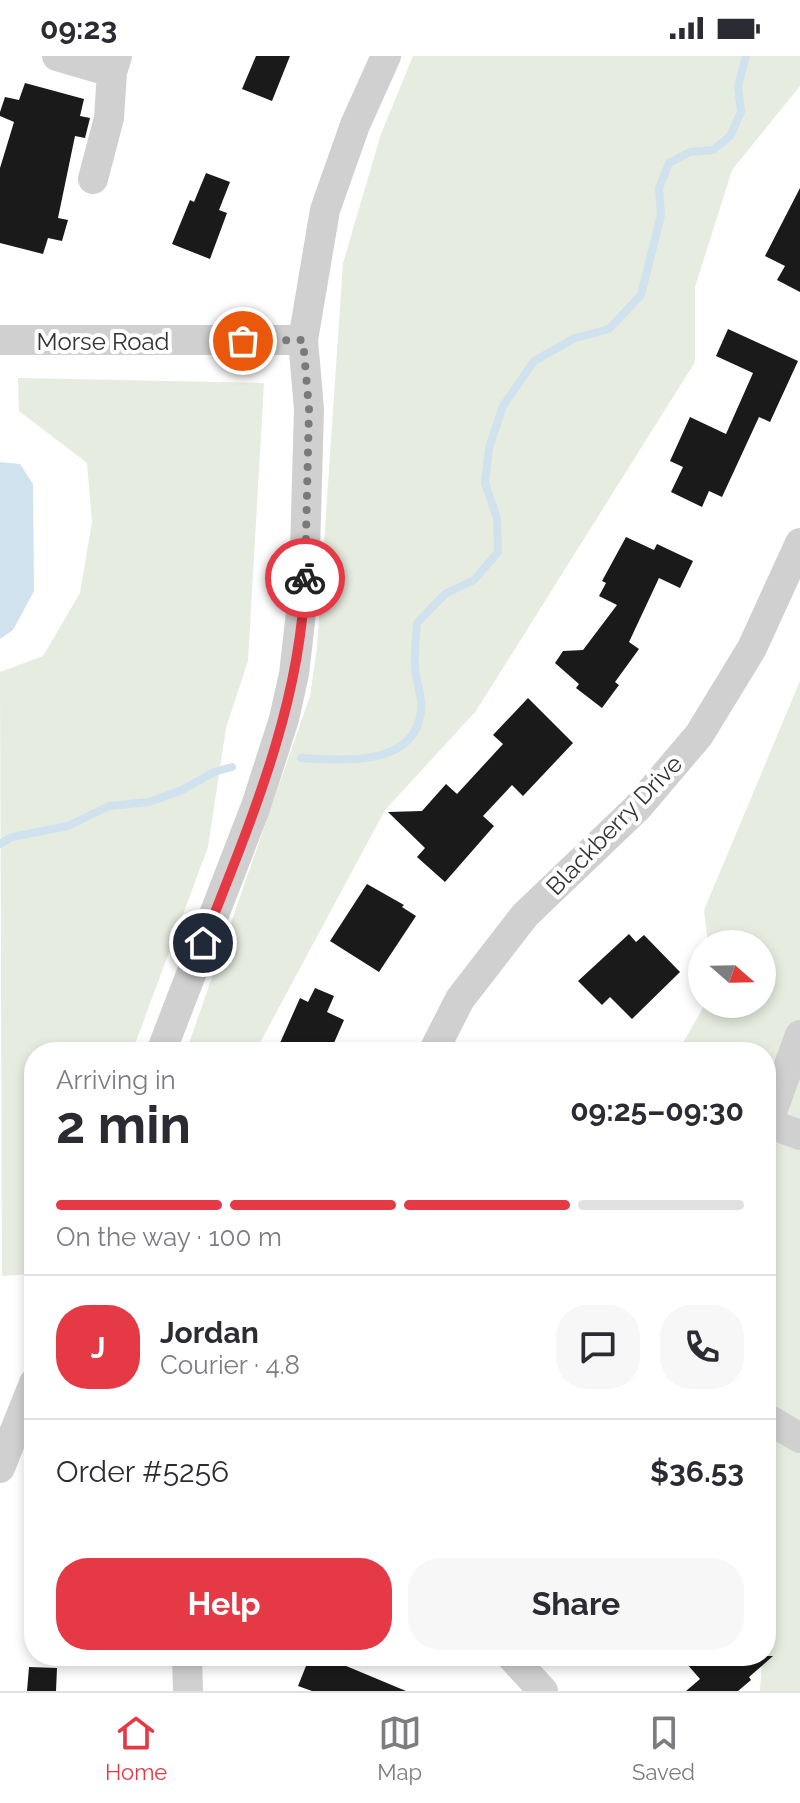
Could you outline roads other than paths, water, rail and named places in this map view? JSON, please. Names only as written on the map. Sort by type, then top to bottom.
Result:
[{"type":"street","points":[[57,56],[114,64],[109,118],[93,179]]},
{"type":"street","points":[[165,1042],[256,806],[284,719],[294,674],[304,586],[309,409],[303,340],[325,210],[355,125],[386,56]]},
{"type":"street","name":"Morse Road","points":[[0,340],[303,340]]},
{"type":"street","name":"Blackberry Drive","points":[[438,1042],[460,999],[525,915],[637,808],[699,735],[752,648],[800,543]]},
{"type":"street","points":[[776,1100],[800,1035]]},
{"type":"street","points":[[776,1128],[800,1135]]},
{"type":"street","points":[[0,1468],[24,1411]]},
{"type":"street","points":[[776,1424],[800,1438]]},
{"type":"street","points":[[187,1666],[188,1691]]},
{"type":"street","points":[[520,1666],[543,1691]]},
{"type":"water","points":[[0,462],[20,464],[33,484],[34,591],[13,630],[0,639]]},
{"type":"waterway","points":[[301,758],[336,760],[374,757],[405,743],[416,729],[421,711],[415,668],[417,623],[445,594],[474,580],[498,552],[497,518],[485,483],[489,448],[503,406],[534,361],[575,338],[609,329],[641,295],[661,215],[659,188],[669,163],[690,152],[713,150],[730,136],[741,112],[738,86],[746,56]]},
{"type":"waterway","points":[[0,844],[12,837],[68,826],[109,806],[149,802],[232,767]]}]
